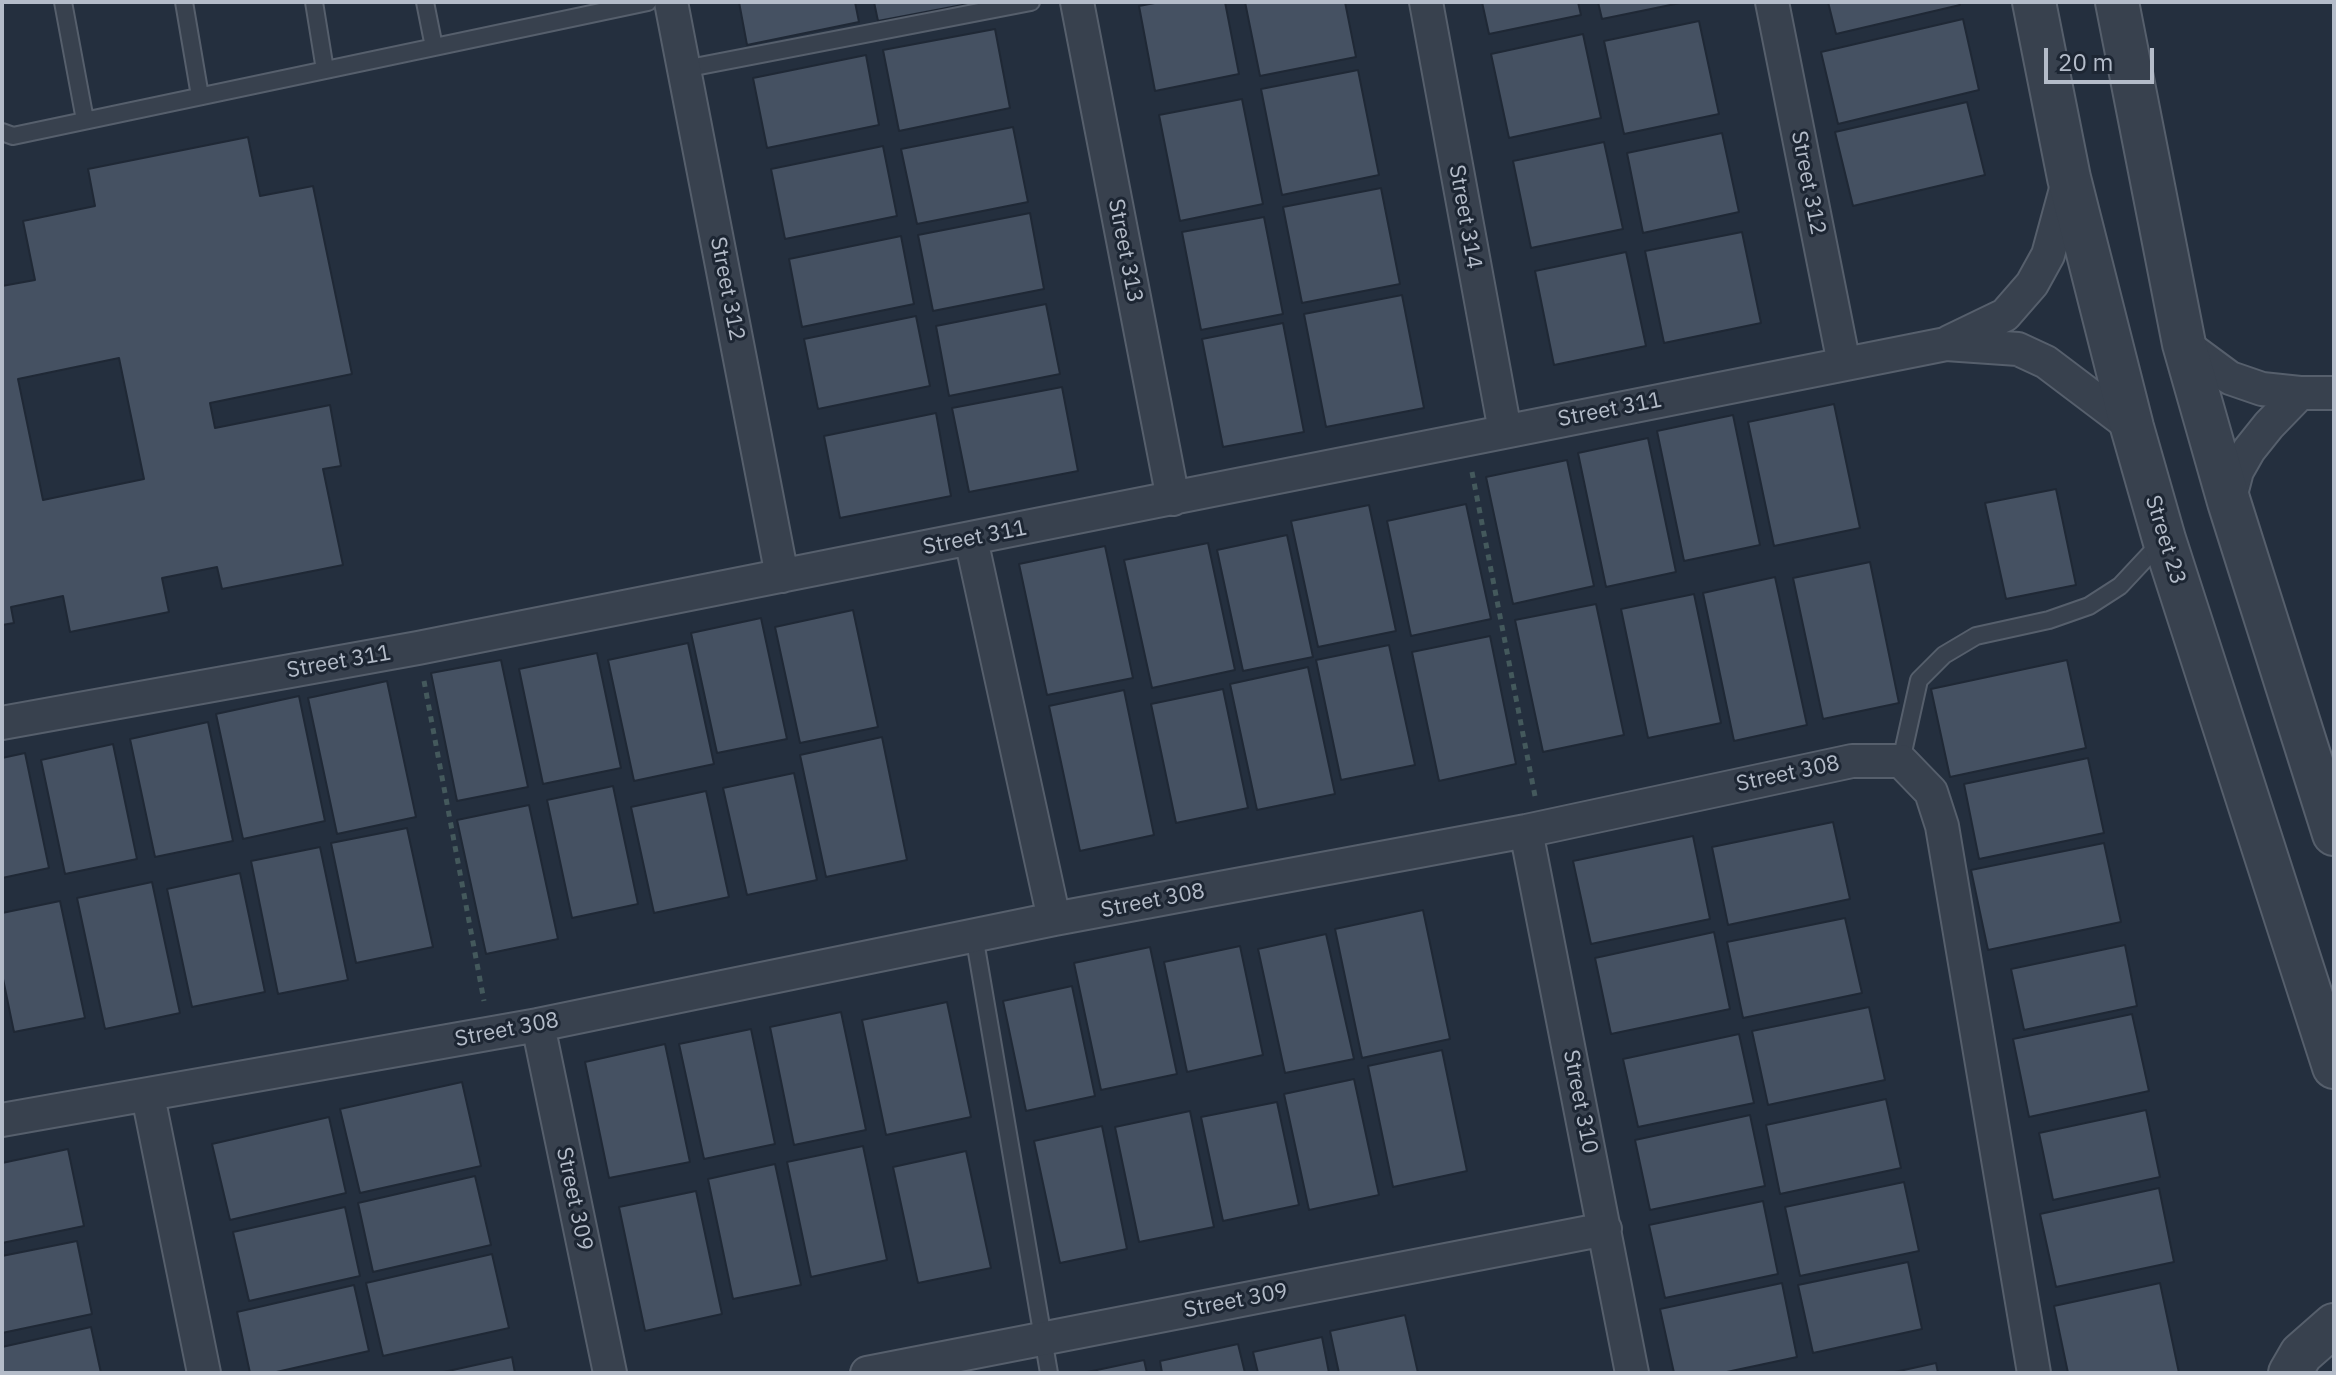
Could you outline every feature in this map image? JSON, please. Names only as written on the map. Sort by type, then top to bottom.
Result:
[{"type":"street","name":"Street 312","points":[[671,2],[782,576]]},
{"type":"street","name":"Street 313","points":[[1077,2],[1173,499]]},
{"type":"street","name":"Street 314","points":[[1426,2],[1505,431]]},
{"type":"street","name":"Street 312","points":[[1772,2],[1844,364]]},
{"type":"street","name":"Street 23","points":[[2034,2],[2069,178],[2132,427],[2164,539],[2334,1067]]},
{"type":"street","points":[[2117,2],[2184,344],[2229,502],[2334,834]]},
{"type":"street","name":"Street 311","points":[[1946,344],[2005,315],[2032,284],[2048,255],[2069,178]]},
{"type":"street","name":"Street 311","points":[[2,723],[418,648],[1946,344],[2018,349],[2046,362],[2132,427]]},
{"type":"street","points":[[2184,344],[2230,378],[2262,389],[2334,393]]},
{"type":"street","points":[[2229,502],[2237,471],[2249,450],[2300,393]]},
{"type":"street","points":[[971,539],[1054,919]]},
{"type":"street","name":"Street 308","points":[[2,1120],[538,1025],[1054,919],[1534,830],[1852,761],[1901,761]]},
{"type":"street","points":[[1901,761],[1931,792],[1942,826],[2034,1373]]},
{"type":"street","name":"Street 310","points":[[1534,830],[1632,1373]]},
{"type":"street","name":"Street 309","points":[[538,1025],[610,1373]]},
{"type":"street","points":[[148,1096],[204,1373]]},
{"type":"street","name":"Street 309","points":[[867,1373],[1605,1229]]},
{"type":"street","points":[[2290,1373],[2301,1354],[2334,1325]]},
{"type":"lane","points":[[63,2],[85,120]]},
{"type":"lane","points":[[184,2],[200,96]]},
{"type":"lane","points":[[314,2],[325,70]]},
{"type":"lane","points":[[425,2],[434,47]]},
{"type":"lane","points":[[2,132],[13,136],[648,2]]},
{"type":"lane","points":[[684,69],[1031,2]]},
{"type":"lane","points":[[1901,761],[1919,680],[1944,655],[1976,636],[2049,620],[2089,606],[2120,586],[2164,539]]},
{"type":"lane","points":[[974,935],[1049,1373]]},
{"type":"path","points":[[1466,440],[1534,830]]},
{"type":"path","points":[[418,648],[490,1034]]},
{"type":"building","points":[[739,2],[855,2],[859,22],[747,45]]},
{"type":"building","points":[[874,2],[978,2],[878,21]]},
{"type":"building","points":[[1160,2],[1225,2],[1239,74],[1155,91],[1139,6]]},
{"type":"building","points":[[1245,2],[1345,2],[1356,57],[1260,76]]},
{"type":"building","points":[[1482,2],[1578,2],[1581,15],[1489,34]]},
{"type":"building","points":[[1598,2],[1685,2],[1602,19]]},
{"type":"building","points":[[1828,2],[1959,2],[1960,5],[1836,34]]},
{"type":"building","points":[[1963,19],[1979,90],[1838,124],[1821,52]]},
{"type":"building","points":[[1699,21],[1719,114],[1624,134],[1604,41]]},
{"type":"building","points":[[995,29],[1010,108],[899,131],[883,50]]},
{"type":"building","points":[[1583,34],[1601,118],[1509,138],[1491,54]]},
{"type":"building","points":[[866,55],[879,125],[767,148],[753,78]]},
{"type":"building","points":[[1358,70],[1379,175],[1282,195],[1261,89]]},
{"type":"building","points":[[1242,99],[1263,204],[1180,221],[1159,115]]},
{"type":"building","points":[[1967,102],[1985,175],[1853,206],[1835,132]]},
{"type":"building","points":[[1013,127],[1028,202],[917,224],[901,149]]},
{"type":"building","points":[[1722,133],[1739,212],[1643,233],[1627,153]]},
{"type":"building","points":[[248,137],[260,196],[313,186],[352,374],[210,403],[215,428],[330,405],[341,466],[323,469],[343,565],[222,589],[217,567],[162,578],[169,612],[70,632],[63,596],[11,607],[14,623],[2,625],[2,286],[35,280],[23,221],[95,206],[88,169]],"holes":[[[119,358],[144,479],[43,500],[18,379]]]},
{"type":"building","points":[[1604,142],[1623,229],[1531,248],[1513,161]]},
{"type":"building","points":[[883,146],[897,216],[785,239],[771,169]]},
{"type":"building","points":[[1381,188],[1400,284],[1302,303],[1283,207]]},
{"type":"building","points":[[1030,213],[1044,289],[933,311],[918,235]]},
{"type":"building","points":[[1264,217],[1283,314],[1201,330],[1182,232]]},
{"type":"building","points":[[1742,232],[1761,323],[1664,343],[1645,251]]},
{"type":"building","points":[[901,236],[914,304],[802,327],[789,259]]},
{"type":"building","points":[[1626,252],[1646,346],[1554,365],[1535,271]]},
{"type":"building","points":[[1402,295],[1424,408],[1326,427],[1304,314]]},
{"type":"building","points":[[1046,304],[1060,374],[949,396],[936,326]]},
{"type":"building","points":[[916,316],[930,386],[818,409],[804,339]]},
{"type":"building","points":[[1283,323],[1304,432],[1223,447],[1202,339]]},
{"type":"building","points":[[1062,387],[1078,471],[969,492],[952,408]]},
{"type":"building","points":[[1834,404],[1860,528],[1774,546],[1748,422]]},
{"type":"building","points":[[936,413],[951,496],[840,518],[824,436]]},
{"type":"building","points":[[1733,415],[1760,545],[1684,561],[1657,431]]},
{"type":"building","points":[[1648,438],[1676,572],[1606,587],[1578,453]]},
{"type":"building","points":[[1567,460],[1594,586],[1513,604],[1486,477]]},
{"type":"building","points":[[2056,489],[2076,585],[2006,599],[1985,503]]},
{"type":"building","points":[[1466,504],[1491,619],[1411,636],[1387,521]]},
{"type":"building","points":[[1369,505],[1396,631],[1318,647],[1291,521]]},
{"type":"building","points":[[1287,535],[1313,657],[1243,671],[1217,550]]},
{"type":"building","points":[[1208,543],[1235,670],[1152,688],[1124,560]]},
{"type":"building","points":[[1105,546],[1133,678],[1047,695],[1019,564]]},
{"type":"building","points":[[1870,562],[1899,703],[1823,719],[1793,578]]},
{"type":"building","points":[[1775,577],[1807,725],[1734,741],[1703,593]]},
{"type":"building","points":[[1694,594],[1721,723],[1648,738],[1621,609]]},
{"type":"building","points":[[1596,604],[1624,735],[1543,752],[1515,620]]},
{"type":"building","points":[[853,610],[878,727],[800,743],[775,627]]},
{"type":"building","points":[[761,618],[787,739],[717,753],[691,633]]},
{"type":"building","points":[[1490,636],[1516,764],[1439,781],[1412,652]]},
{"type":"building","points":[[688,643],[714,764],[634,781],[608,660]]},
{"type":"building","points":[[1389,645],[1415,765],[1341,780],[1316,660]]},
{"type":"building","points":[[597,653],[621,768],[543,784],[519,669]]},
{"type":"building","points":[[501,660],[528,787],[457,801],[431,673]]},
{"type":"building","points":[[2067,660],[2086,748],[1950,777],[1931,689]]},
{"type":"building","points":[[1308,667],[1335,794],[1257,810],[1230,684]]},
{"type":"building","points":[[387,681],[416,817],[337,834],[308,698]]},
{"type":"building","points":[[1223,689],[1248,808],[1176,823],[1151,704]]},
{"type":"building","points":[[1124,690],[1154,835],[1080,851],[1049,706]]},
{"type":"building","points":[[299,696],[325,821],[243,839],[216,714]]},
{"type":"building","points":[[208,722],[233,841],[155,857],[130,739]]},
{"type":"building","points":[[882,737],[907,860],[826,877],[800,755]]},
{"type":"building","points":[[113,744],[137,859],[65,874],[41,760]]},
{"type":"building","points":[[25,753],[49,868],[2,878],[2,758]]},
{"type":"building","points":[[2088,758],[2104,833],[1979,859],[1964,784]]},
{"type":"building","points":[[794,773],[817,880],[747,895],[723,788]]},
{"type":"building","points":[[613,786],[638,904],[572,918],[547,800]]},
{"type":"building","points":[[706,791],[729,897],[654,913],[631,807]]},
{"type":"building","points":[[529,805],[558,939],[486,954],[457,820]]},
{"type":"building","points":[[1833,822],[1850,899],[1728,925],[1712,847]]},
{"type":"building","points":[[407,828],[433,947],[356,963],[331,843]]},
{"type":"building","points":[[1693,836],[1710,919],[1591,944],[1573,861]]},
{"type":"building","points":[[2104,843],[2121,922],[1988,950],[1971,870]]},
{"type":"building","points":[[320,847],[348,980],[278,994],[251,861]]},
{"type":"building","points":[[240,873],[265,992],[192,1007],[167,889]]},
{"type":"building","points":[[152,882],[180,1013],[105,1029],[77,898]]},
{"type":"building","points":[[60,901],[85,1018],[14,1032],[2,974],[2,913]]},
{"type":"building","points":[[1423,910],[1450,1039],[1362,1058],[1335,929]]},
{"type":"building","points":[[1845,918],[1862,993],[1743,1018],[1727,942]]},
{"type":"building","points":[[1714,932],[1730,1009],[1611,1034],[1595,958]]},
{"type":"building","points":[[1326,934],[1354,1059],[1285,1073],[1258,949]]},
{"type":"building","points":[[2125,945],[2137,1006],[2024,1030],[2011,969]]},
{"type":"building","points":[[1240,946],[1263,1055],[1187,1072],[1164,962]]},
{"type":"building","points":[[1150,947],[1177,1074],[1101,1090],[1074,963]]},
{"type":"building","points":[[1072,986],[1095,1096],[1026,1111],[1003,1001]]},
{"type":"building","points":[[947,1002],[971,1117],[886,1135],[862,1020]]},
{"type":"building","points":[[1869,1007],[1885,1080],[1768,1105],[1752,1031]]},
{"type":"building","points":[[841,1012],[866,1130],[794,1145],[770,1027]]},
{"type":"building","points":[[2132,1014],[2149,1091],[2029,1117],[2013,1039]]},
{"type":"building","points":[[751,1029],[775,1144],[704,1159],[679,1044]]},
{"type":"building","points":[[1739,1034],[1754,1103],[1638,1127],[1623,1059]]},
{"type":"building","points":[[665,1044],[690,1162],[609,1178],[585,1062]]},
{"type":"building","points":[[1442,1050],[1467,1171],[1393,1187],[1368,1066]]},
{"type":"building","points":[[1354,1079],[1379,1195],[1309,1210],[1284,1094]]},
{"type":"building","points":[[462,1082],[481,1166],[360,1193],[340,1109]]},
{"type":"building","points":[[1886,1099],[1901,1168],[1780,1194],[1766,1125]]},
{"type":"building","points":[[1277,1102],[1299,1205],[1223,1221],[1201,1117]]},
{"type":"building","points":[[2146,1110],[2160,1177],[2053,1200],[2039,1133]]},
{"type":"building","points":[[1190,1111],[1214,1227],[1139,1242],[1115,1127]]},
{"type":"building","points":[[1750,1115],[1765,1186],[1650,1210],[1635,1140]]},
{"type":"building","points":[[329,1117],[346,1193],[230,1220],[212,1144]]},
{"type":"building","points":[[1102,1126],[1127,1249],[1060,1263],[1034,1141]]},
{"type":"building","points":[[863,1146],[887,1260],[811,1277],[787,1162]]},
{"type":"building","points":[[68,1149],[84,1226],[2,1243],[2,1163]]},
{"type":"building","points":[[966,1151],[991,1268],[918,1283],[893,1167]]},
{"type":"building","points":[[775,1164],[801,1285],[733,1299],[708,1179]]},
{"type":"building","points":[[475,1176],[491,1245],[373,1272],[358,1203]]},
{"type":"building","points":[[1904,1182],[1919,1251],[1800,1276],[1785,1207]]},
{"type":"building","points":[[2159,1188],[2174,1262],[2056,1287],[2040,1214]]},
{"type":"building","points":[[696,1191],[722,1314],[645,1331],[619,1207]]},
{"type":"building","points":[[1763,1201],[1778,1274],[1665,1298],[1649,1225]]},
{"type":"building","points":[[345,1207],[360,1276],[249,1301],[233,1232]]},
{"type":"building","points":[[77,1241],[92,1314],[2,1333],[2,1256]]},
{"type":"building","points":[[492,1254],[509,1328],[383,1356],[366,1283]]},
{"type":"building","points":[[1908,1262],[1922,1329],[1813,1353],[1798,1285]]},
{"type":"building","points":[[1782,1283],[1797,1357],[1722,1373],[1674,1373],[1660,1309]]},
{"type":"building","points":[[2160,1283],[2179,1373],[2068,1373],[2054,1306]]},
{"type":"building","points":[[354,1285],[369,1351],[272,1373],[250,1373],[237,1312]]},
{"type":"building","points":[[1405,1315],[1418,1373],[1339,1373],[1330,1331]]},
{"type":"building","points":[[91,1327],[101,1373],[2,1373],[2,1347]]},
{"type":"building","points":[[1322,1337],[1329,1373],[1258,1373],[1253,1352]]},
{"type":"building","points":[[1238,1344],[1245,1373],[1162,1373],[1160,1361]]},
{"type":"building","points":[[512,1357],[515,1373],[439,1373]]},
{"type":"building","points":[[1144,1360],[1147,1373],[1083,1373]]},
{"type":"building","points":[[1936,1363],[1938,1373],[1890,1373]]}]
